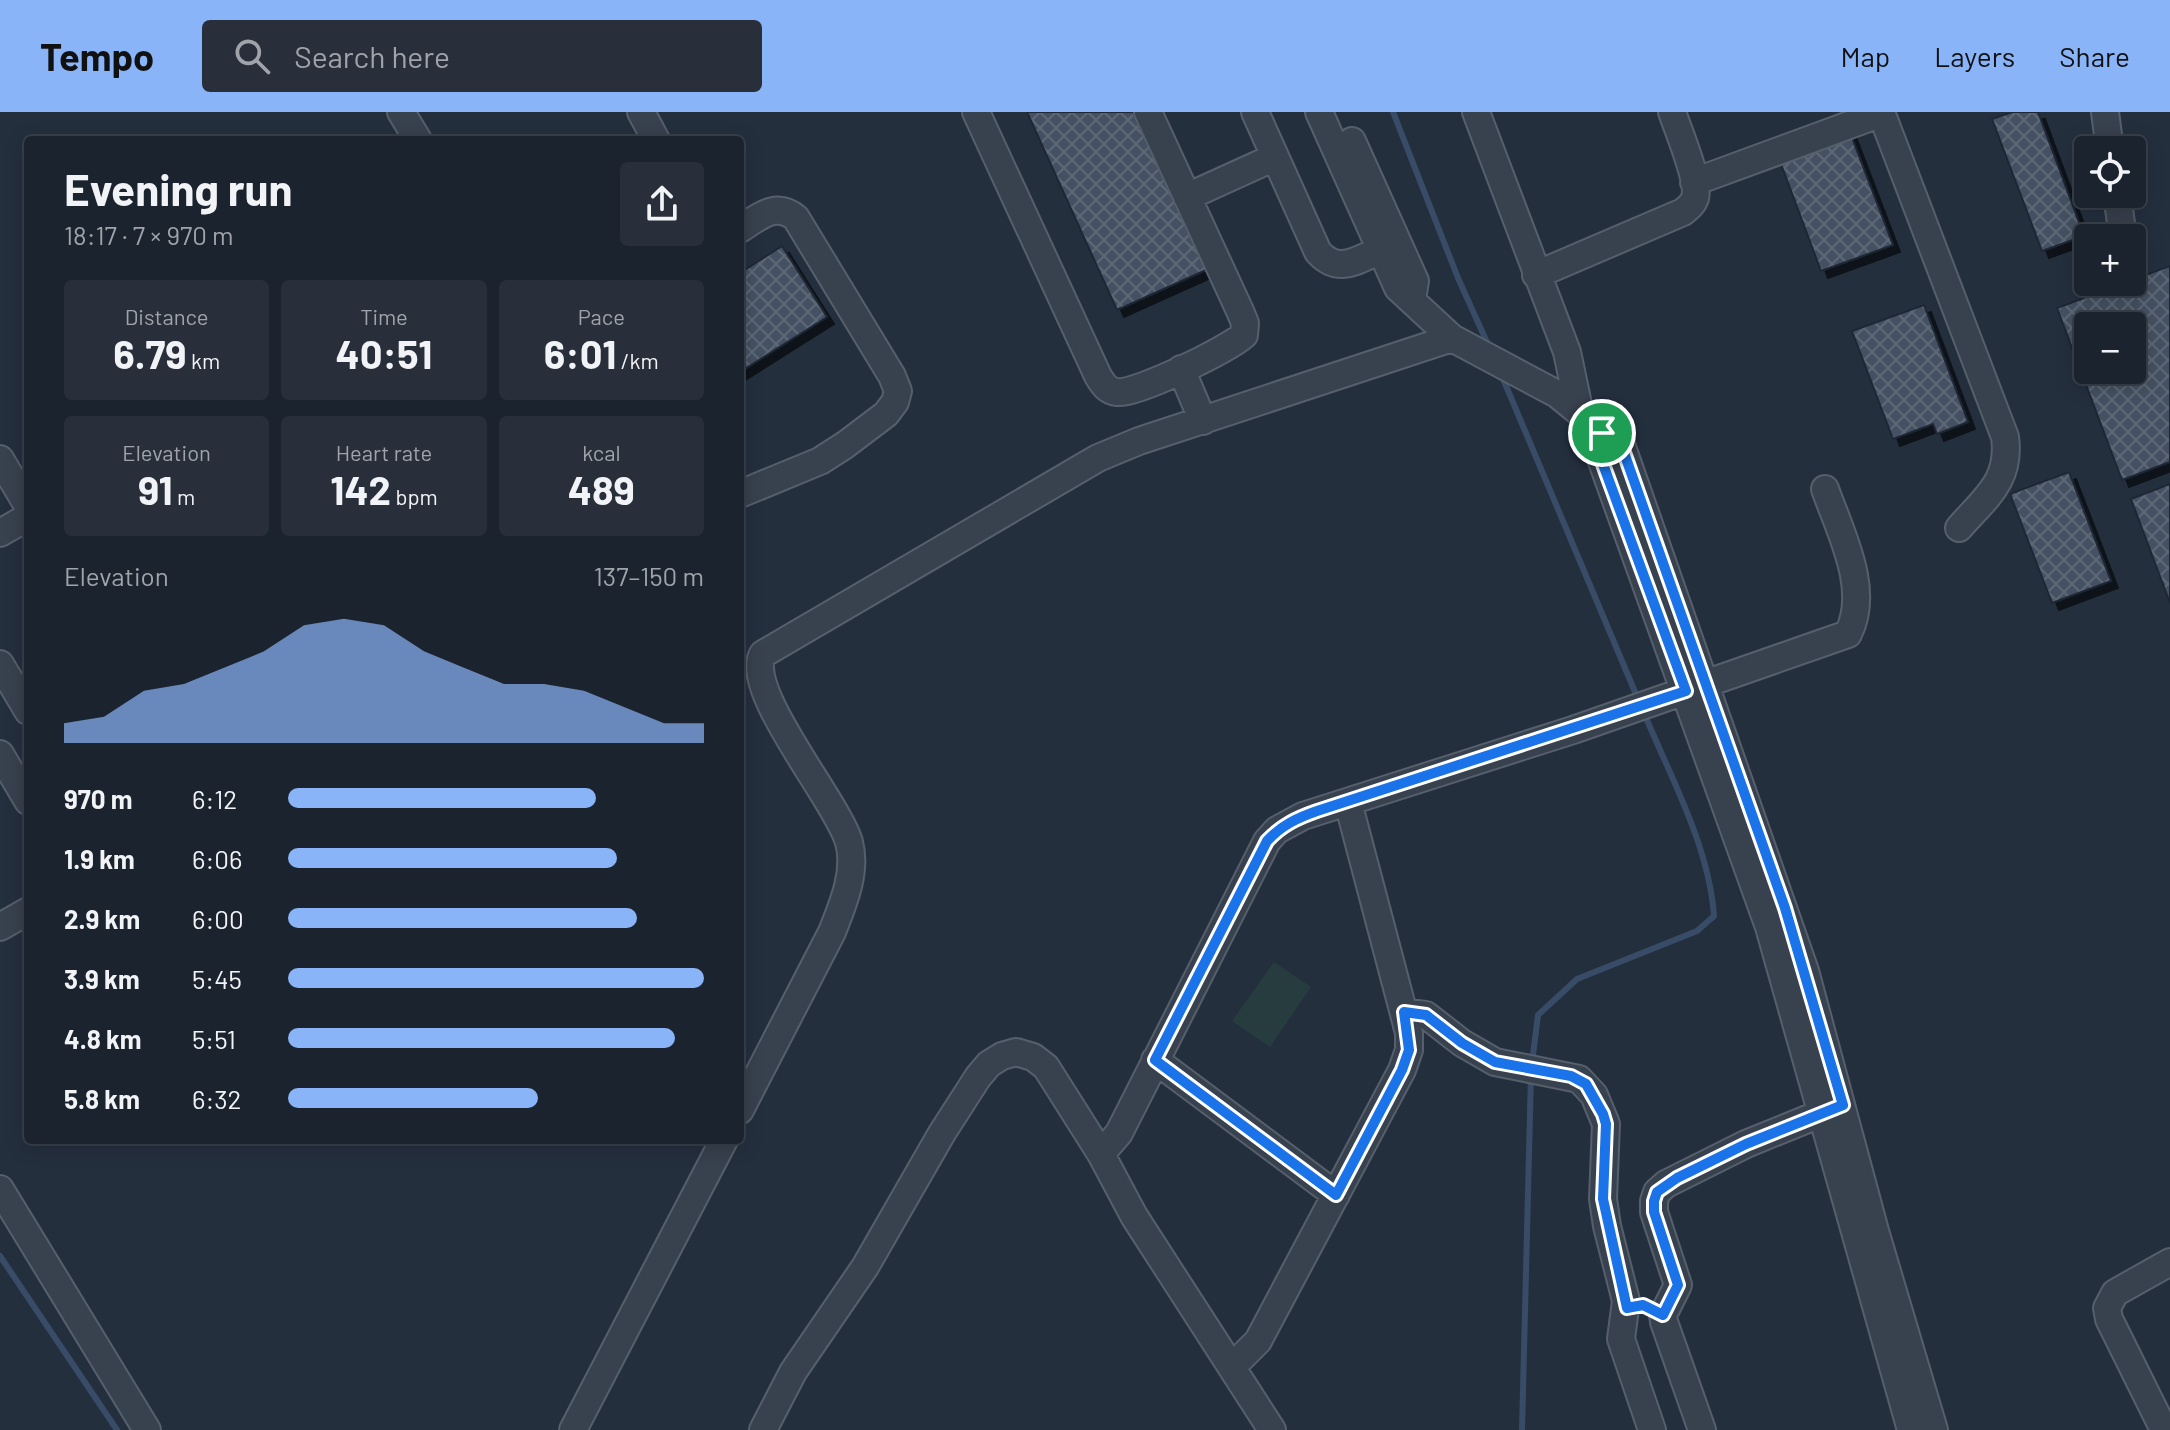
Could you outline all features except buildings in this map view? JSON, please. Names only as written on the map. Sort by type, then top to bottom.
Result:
[{"type":"street","points":[[401,112],[416,136]]},
{"type":"street","points":[[641,112],[654,136]]},
{"type":"street","points":[[976,112],[1098,376],[1106,388],[1117,392],[1131,391],[1181,369],[1235,343],[1244,335],[1245,323],[1148,112]]},
{"type":"street","points":[[1255,112],[1318,252],[1327,262],[1339,266],[1381,250]]},
{"type":"street","points":[[1319,112],[1398,288],[1460,344],[1521,374],[1579,409],[1602,433],[1600,456],[1875,1231],[1934,1430]]},
{"type":"street","points":[[1339,112],[1415,281],[1412,299]]},
{"type":"street","points":[[1476,112],[1567,352],[1579,409]]},
{"type":"street","points":[[1536,275],[1683,212],[1691,205],[1696,195],[1694,182],[1672,112]]},
{"type":"street","points":[[2105,112],[2108,136]]},
{"type":"street","points":[[1694,182],[1881,113],[2005,437],[2007,456],[2003,473],[1959,528]]},
{"type":"street","points":[[1187,197],[1275,157]]},
{"type":"street","points":[[744,226],[777,209],[787,210],[796,218],[892,376],[898,391],[895,402],[886,414],[845,445],[820,461],[744,492]]},
{"type":"street","points":[[744,1102],[832,932],[844,903],[851,858],[843,828],[771,704],[750,653],[772,648],[1098,458],[1203,421],[1460,344]]},
{"type":"street","points":[[1181,369],[1203,421]]},
{"type":"street","points":[[0,459],[24,499]]},
{"type":"street","points":[[1101,1154],[1119,1133],[1267,841],[1289,822],[1630,710],[1848,634],[1852,626],[1855,584],[1851,563],[1825,489]]},
{"type":"street","points":[[0,533],[24,519]]},
{"type":"street","points":[[0,664],[24,704]]},
{"type":"street","points":[[0,754],[24,794]]},
{"type":"street","points":[[1232,1367],[1258,1341],[1402,1070],[1409,1050],[1404,1012],[1348,802]]},
{"type":"street","points":[[0,927],[24,913]]},
{"type":"street","points":[[1404,1012],[1426,1015],[1479,1054],[1520,1068],[1579,1079],[1594,1095],[1603,1114],[1606,1134],[1603,1199],[1627,1308],[1622,1319],[1621,1339],[1652,1430]]},
{"type":"street","points":[[763,1430],[793,1372],[851,1290],[942,1133],[989,1064],[1016,1052],[1033,1057],[1046,1067],[1101,1154],[1134,1216],[1272,1430]]},
{"type":"street","points":[[1155,1060],[1336,1195]]},
{"type":"street","points":[[1663,1315],[1678,1285],[1654,1212],[1657,1192],[1677,1178],[1746,1144],[1832,1109]]},
{"type":"street","points":[[1832,1109],[1911,1430]]},
{"type":"street","points":[[573,1430],[722,1144]]},
{"type":"street","points":[[0,1189],[147,1430]]},
{"type":"street","points":[[2164,1430],[2109,1319],[2107,1308],[2115,1293],[2170,1262]]},
{"type":"street","points":[[1627,1308],[1643,1305],[1663,1315],[1702,1430]]},
{"type":"green space","points":[[1274,962],[1311,987],[1270,1047],[1232,1021]]},
{"type":"waterway","points":[[1393,112],[1458,278],[1490,349]]},
{"type":"waterway","points":[[1501,374],[1638,699]]},
{"type":"waterway","points":[[1532,1063],[1538,1015],[1577,979],[1697,931],[1714,916],[1711,890],[1697,838],[1644,713]]},
{"type":"waterway","points":[[1522,1430],[1531,1074]]},
{"type":"waterway","points":[[0,1256],[117,1430]]},
{"type":"route","points":[[1602,433],[1622,447],[1785,908],[1843,1105],[1746,1144],[1677,1178],[1657,1192],[1654,1212],[1678,1285],[1663,1315],[1643,1305],[1627,1308],[1603,1199],[1606,1124],[1594,1095],[1579,1079],[1495,1062],[1462,1043],[1426,1015],[1404,1012],[1409,1050],[1402,1070],[1336,1195],[1155,1060],[1267,841],[1277,830],[1317,811],[1686,691],[1600,456],[1602,433]]}]
